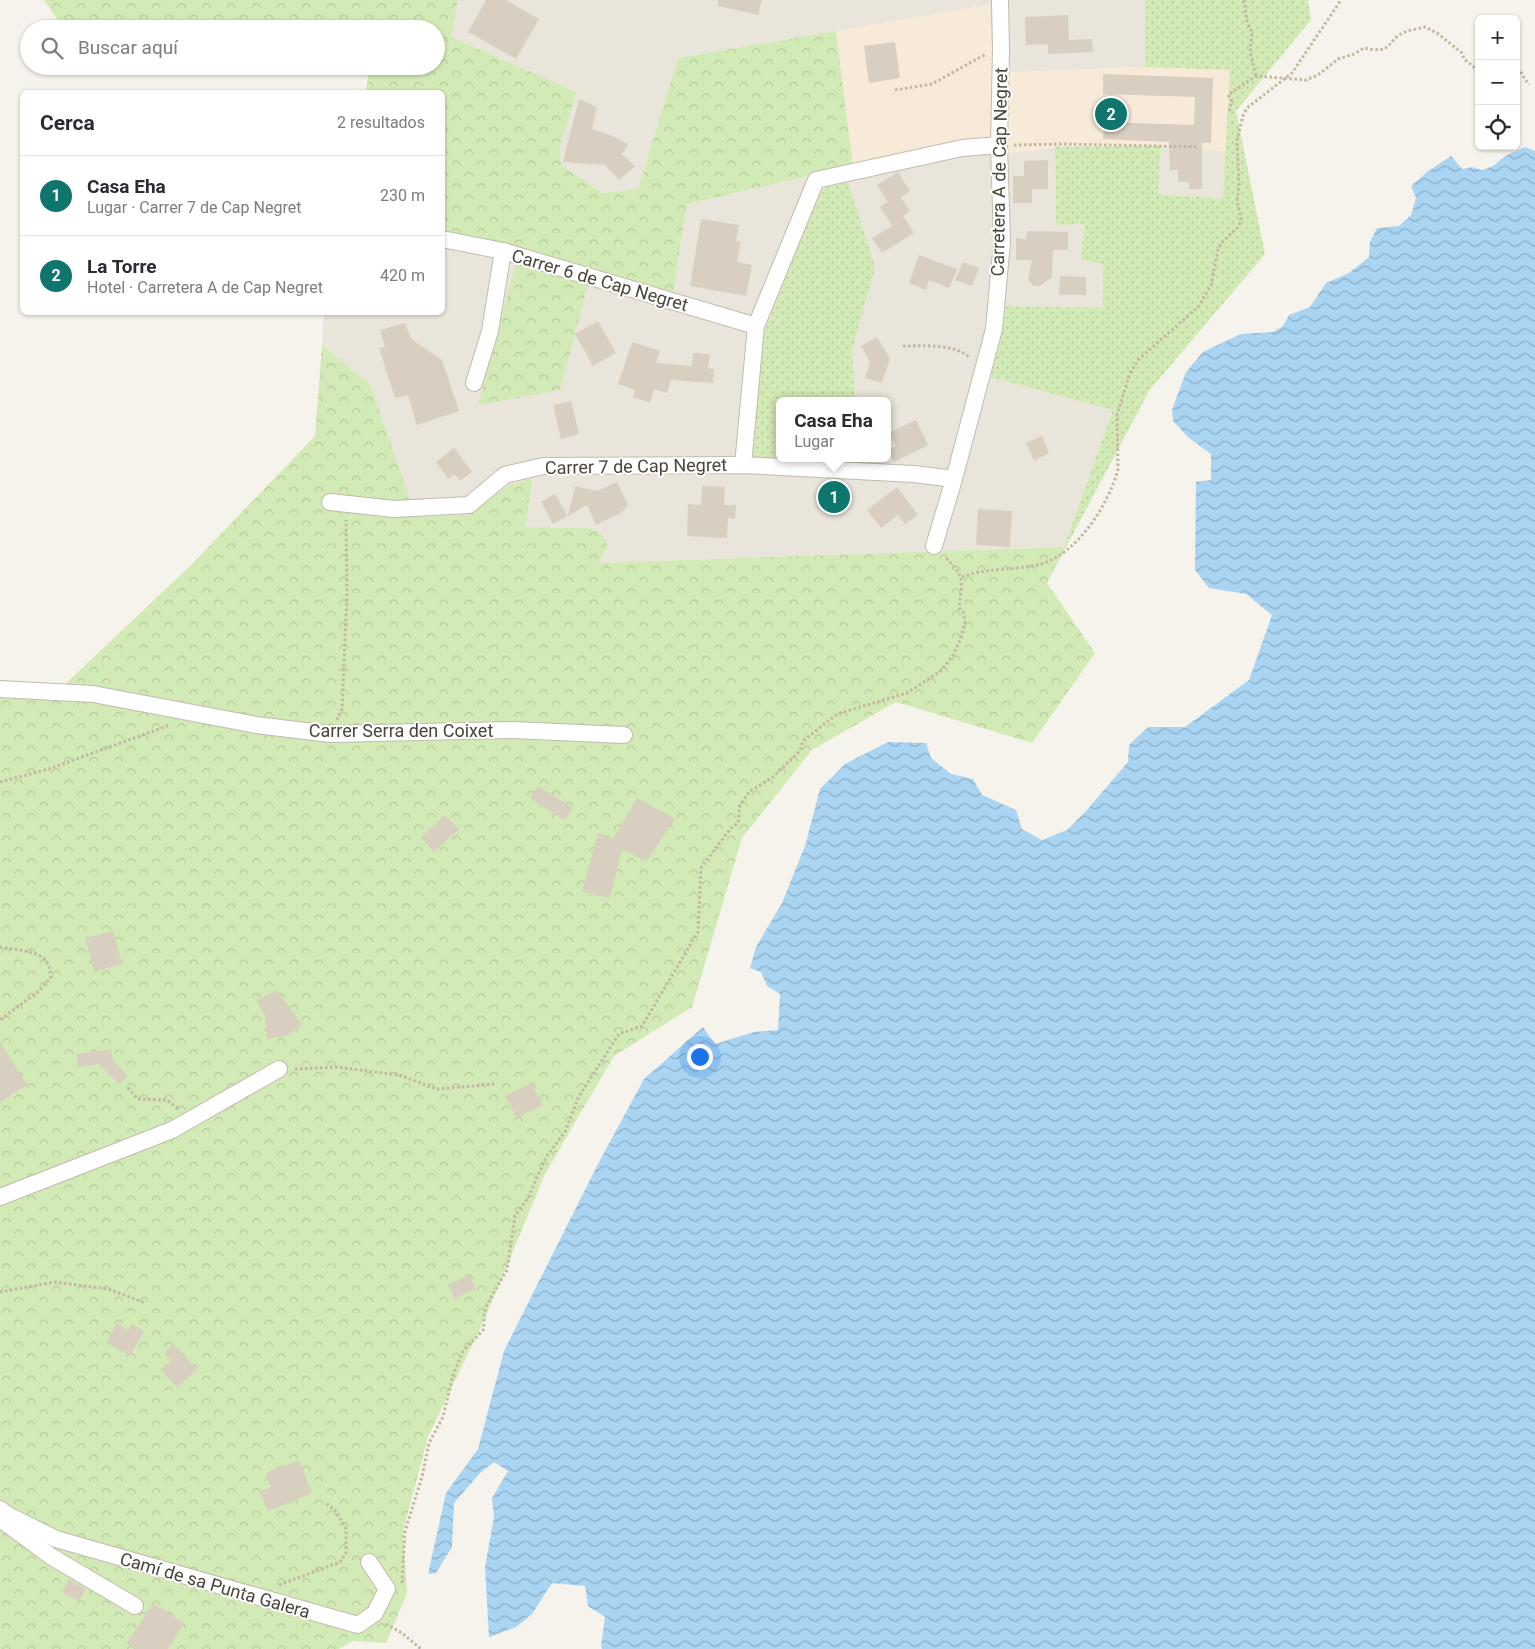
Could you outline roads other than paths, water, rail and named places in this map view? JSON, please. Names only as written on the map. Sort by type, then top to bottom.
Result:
[{"type":"street","name":"Carretera A de Cap Negret","points":[[934,546],[994,329],[1002,242],[999,145],[1000,0]]},
{"type":"street","points":[[743,465],[756,326],[816,180],[962,148],[999,145]]},
{"type":"street","name":"Carrer 6 de Cap Negret","points":[[445,240],[503,252],[756,326]]},
{"type":"street","points":[[474,383],[490,331],[503,252]]},
{"type":"street","name":"Carrer 7 de Cap Negret","points":[[330,502],[394,509],[469,505],[505,475],[543,466],[743,465],[914,474],[954,479]]},
{"type":"street","name":"Carrer Serra den Coixet","points":[[0,689],[93,694],[256,725],[330,734],[513,730],[624,735]]},
{"type":"street","points":[[0,1197],[172,1130],[279,1069]]},
{"type":"street","name":"Camí de sa Punta Galera","points":[[0,1509],[6,1514],[56,1539],[358,1625],[375,1613],[387,1589],[369,1562]]},
{"type":"street","points":[[0,1519],[52,1557],[135,1606]]},
{"type":"water","points":[[1525,147],[1535,151],[1535,1649],[602,1649],[605,1617],[588,1606],[585,1586],[552,1583],[532,1614],[516,1627],[489,1637],[485,1567],[494,1517],[492,1498],[508,1471],[494,1462],[480,1473],[454,1503],[452,1547],[436,1573],[428,1574],[446,1493],[478,1449],[504,1351],[599,1162],[644,1079],[703,1027],[715,1044],[754,1032],[778,1030],[780,994],[767,986],[761,972],[750,968],[756,947],[782,903],[805,846],[820,789],[845,764],[888,742],[926,743],[931,758],[951,774],[973,779],[982,795],[1016,810],[1022,829],[1042,840],[1067,830],[1087,810],[1128,762],[1129,745],[1148,727],[1185,727],[1249,680],[1272,615],[1246,594],[1209,588],[1195,570],[1196,482],[1211,480],[1211,454],[1189,438],[1173,421],[1172,410],[1186,372],[1203,352],[1241,334],[1273,332],[1283,326],[1289,315],[1310,307],[1326,283],[1349,273],[1369,257],[1370,242],[1377,228],[1399,226],[1411,215],[1416,198],[1411,186],[1427,172],[1451,156],[1462,169],[1472,167],[1482,170],[1493,166],[1505,156]]},
{"type":"place","name":"La Torre","points":[[1111,114]]},
{"type":"place","name":"Casa Eha","points":[[834,497]]}]
